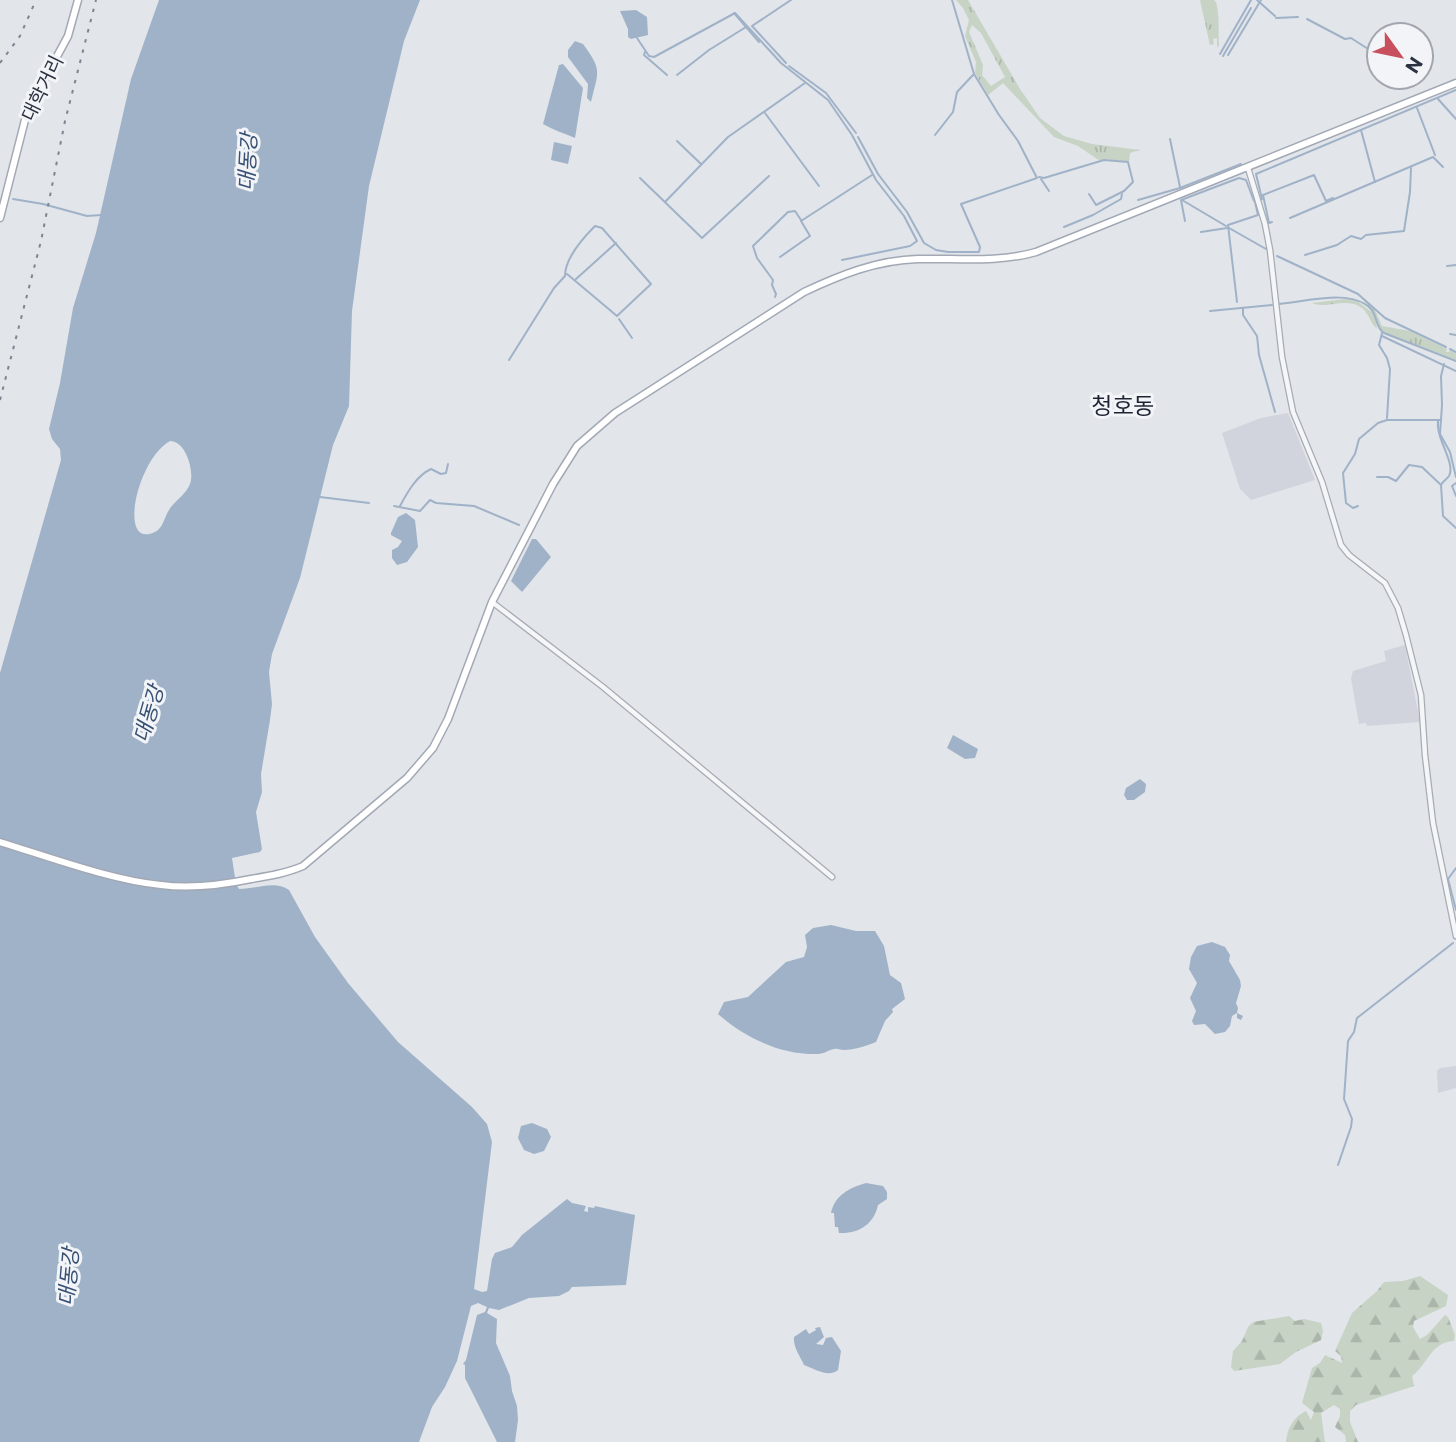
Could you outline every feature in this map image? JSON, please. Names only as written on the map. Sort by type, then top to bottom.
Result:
[{"type":"main road","name":"대학거리","points":[[0,218],[27,113],[68,36],[78,0]]},
{"type":"main road","points":[[0,842],[138,882],[183,887],[231,883],[293,871],[313,860],[407,778],[433,748],[449,719],[492,602],[564,464],[592,431],[615,413],[804,292],[848,273],[917,259],[975,260],[1025,255],[1456,83]]},
{"type":"street","points":[[1248,168],[1270,250],[1282,357],[1293,412],[1322,482],[1341,545],[1349,555],[1385,583],[1398,608],[1406,635],[1421,695],[1433,823],[1456,936]]},
{"type":"street","points":[[492,602],[603,687],[832,877]]},
{"type":"shaded area","points":[[1288,413],[1315,480],[1251,500],[1240,489],[1222,433],[1261,418]]},
{"type":"shaded area","points":[[1405,645],[1420,722],[1367,726],[1366,723],[1359,724],[1351,678],[1353,671],[1386,661],[1384,651]]},
{"type":"shaded area","points":[[1456,1066],[1456,1088],[1438,1093],[1437,1071],[1440,1068]]},
{"type":"green space","points":[[956,0],[968,0],[1040,118],[1064,136],[1092,144],[1140,150],[1130,153],[1129,162],[1104,159],[1100,161],[1078,146],[1054,137],[1003,83],[988,95],[975,73],[976,62],[965,36],[969,20]],"holes":[[[972,25],[981,33],[1005,77],[991,86],[982,75],[983,65],[969,32]]]},
{"type":"green space","points":[[1200,0],[1216,2],[1219,24],[1217,48],[1217,38],[1213,39],[1214,44],[1210,45]]},
{"type":"green space","points":[[1353,298],[1374,314],[1361,298],[1375,310],[1382,326],[1410,331],[1447,349],[1446,352],[1450,350],[1456,353],[1456,360],[1389,336],[1380,329],[1375,314],[1377,329],[1359,306],[1347,303],[1312,303]]},
{"type":"green space","points":[[1420,1276],[1448,1295],[1446,1306],[1414,1321],[1413,1327],[1420,1339],[1445,1315],[1455,1335],[1454,1341],[1446,1342],[1435,1349],[1412,1376],[1414,1386],[1356,1405],[1350,1411],[1350,1422],[1358,1442],[1346,1442],[1345,1435],[1335,1427],[1340,1409],[1334,1405],[1321,1413],[1325,1442],[1286,1442],[1294,1420],[1306,1411],[1311,1420],[1314,1412],[1302,1403],[1312,1368],[1320,1363],[1325,1355],[1342,1363],[1341,1356],[1335,1351],[1352,1313],[1384,1282],[1403,1281]]},
{"type":"green space","points":[[1289,1316],[1295,1321],[1304,1319],[1321,1323],[1321,1340],[1296,1352],[1280,1364],[1234,1371],[1231,1367],[1233,1351],[1253,1322]]},
{"type":"water","name":"대동강","points":[[159,0],[420,0],[404,41],[369,186],[352,311],[349,406],[333,445],[300,578],[272,654],[269,672],[272,704],[261,774],[262,792],[256,812],[262,849],[260,852],[232,858],[239,889],[272,885],[289,890],[315,937],[348,983],[398,1042],[472,1107],[487,1124],[492,1142],[474,1289],[487,1291],[495,1253],[512,1247],[522,1235],[567,1199],[586,1206],[584,1211],[588,1212],[588,1207],[595,1206],[635,1215],[626,1285],[572,1287],[559,1296],[529,1298],[499,1310],[489,1308],[487,1313],[497,1319],[496,1343],[510,1376],[517,1406],[515,1442],[497,1442],[465,1378],[463,1364],[477,1315],[485,1312],[487,1307],[478,1303],[471,1306],[457,1361],[432,1407],[419,1442],[0,1442],[0,673],[61,460],[60,449],[52,439],[49,429],[73,308],[96,233],[131,79]],"holes":[[[170,441],[184,450],[189,462],[190,485],[169,510],[160,528],[155,532],[143,534],[137,528],[134,516],[141,482],[158,451]]]},
{"type":"water","points":[[636,10],[647,17],[648,35],[631,39],[620,11]]},
{"type":"water","points":[[575,41],[583,44],[596,66],[597,78],[591,102],[587,98],[588,84],[568,57],[568,50]]},
{"type":"water","points":[[563,64],[583,88],[575,138],[543,124],[559,65]]},
{"type":"water","points":[[554,142],[572,146],[568,164],[551,160]]},
{"type":"water","points":[[406,513],[415,520],[418,547],[407,562],[397,565],[392,558],[392,550],[402,541],[391,533],[398,517]]},
{"type":"water","points":[[532,539],[536,539],[551,557],[522,592],[511,581]]},
{"type":"water","points":[[953,735],[978,749],[975,758],[965,759],[947,748]]},
{"type":"water","points":[[1140,779],[1146,784],[1145,792],[1134,800],[1127,800],[1124,795],[1126,788]]},
{"type":"water","points":[[831,925],[856,931],[875,931],[884,946],[890,975],[901,983],[905,999],[892,1009],[893,1012],[885,1021],[876,1042],[856,1049],[835,1049],[820,1054],[791,1052],[740,1031],[718,1014],[724,1002],[748,997],[786,962],[804,957],[807,947],[805,935],[813,928]]},
{"type":"water","points":[[1212,942],[1225,947],[1241,986],[1236,1003],[1237,1013],[1232,1016],[1230,1026],[1225,1032],[1215,1034],[1205,1024],[1194,1025],[1192,1021],[1196,1011],[1190,998],[1197,983],[1189,969],[1197,946]]},
{"type":"water","points":[[532,1123],[547,1129],[551,1137],[544,1151],[534,1154],[524,1150],[518,1138],[521,1126]]},
{"type":"water","points":[[866,1183],[883,1186],[887,1199],[878,1205],[873,1218],[859,1230],[839,1233],[838,1227],[835,1227],[834,1213],[831,1213],[836,1201],[849,1190]]},
{"type":"water","points":[[820,1327],[824,1337],[816,1344],[823,1345],[826,1338],[832,1337],[841,1351],[838,1370],[834,1372],[821,1372],[804,1365],[796,1348],[794,1337],[806,1329],[809,1334]]},
{"type":"waterway","points":[[786,63],[752,26],[791,0]]},
{"type":"waterway","points":[[858,137],[878,174],[907,212],[924,243],[936,250],[979,252],[980,247],[961,204],[1037,178],[1018,141],[974,74],[952,0]]},
{"type":"waterway","points":[[1220,54],[1251,0]]},
{"type":"waterway","points":[[1257,0],[1275,16]]},
{"type":"waterway","points":[[1228,55],[1261,0]]},
{"type":"waterway","points":[[1223,56],[1251,8]]},
{"type":"waterway","points":[[734,13],[759,42]]},
{"type":"waterway","points":[[637,38],[649,56],[654,57],[735,13],[781,63],[828,100],[852,135],[876,180],[904,216],[917,241],[910,246],[842,260]]},
{"type":"waterway","points":[[1276,18],[1298,17]]},
{"type":"waterway","points":[[1307,19],[1365,47]]},
{"type":"waterway","points":[[677,75],[709,50],[746,27]]},
{"type":"waterway","points":[[645,52],[644,55],[667,75]]},
{"type":"waterway","points":[[789,66],[826,93],[856,133]]},
{"type":"waterway","points":[[935,135],[953,112],[957,92],[973,75]]},
{"type":"waterway","points":[[665,202],[728,137],[805,83]]},
{"type":"waterway","points":[[1237,302],[1228,225],[1258,215],[1255,202],[1262,199],[1256,174],[1456,90]]},
{"type":"waterway","points":[[1438,99],[1456,119]]},
{"type":"waterway","points":[[1417,108],[1435,155]]},
{"type":"waterway","points":[[765,113],[819,186]]},
{"type":"waterway","points":[[1361,130],[1375,182]]},
{"type":"waterway","points":[[1170,139],[1180,187]]},
{"type":"waterway","points":[[677,141],[701,164]]},
{"type":"waterway","points":[[1290,218],[1433,157],[1443,167]]},
{"type":"waterway","points":[[1039,177],[1044,178],[1104,160],[1128,162],[1133,182],[1124,191],[1096,205],[1089,194]]},
{"type":"waterway","points":[[1138,200],[1180,188],[1241,164]]},
{"type":"waterway","points":[[1305,255],[1337,245],[1351,236],[1361,239],[1366,235],[1404,231],[1411,168]]},
{"type":"waterway","points":[[780,257],[810,236],[801,221],[872,175]]},
{"type":"waterway","points":[[1272,222],[1269,223],[1263,195],[1314,175],[1326,201],[1333,198]]},
{"type":"waterway","points":[[640,178],[702,238],[769,176]]},
{"type":"waterway","points":[[1185,221],[1181,200],[1239,178],[1246,180],[1254,201]]},
{"type":"waterway","points":[[1041,179],[1049,191]]},
{"type":"waterway","points":[[1064,227],[1093,215],[1121,199],[1122,194]]},
{"type":"waterway","points":[[13,199],[87,216],[101,215]]},
{"type":"waterway","points":[[1182,200],[1226,226]]},
{"type":"waterway","points":[[775,297],[773,280],[757,258],[753,246],[788,212],[795,211],[801,220]]},
{"type":"waterway","points":[[509,360],[554,288],[565,276],[575,249],[595,226],[602,228],[651,284],[617,316],[567,274]]},
{"type":"waterway","points":[[1201,232],[1227,228]]},
{"type":"waterway","points":[[1229,228],[1266,249]]},
{"type":"waterway","points":[[576,279],[616,243]]},
{"type":"waterway","points":[[1277,256],[1358,294],[1385,318],[1446,347]]},
{"type":"waterway","points":[[1447,266],[1456,265]]},
{"type":"waterway","points":[[1279,304],[1328,298],[1352,299],[1371,309],[1384,333],[1456,361]]},
{"type":"waterway","points":[[1210,311],[1272,305]]},
{"type":"waterway","points":[[1243,308],[1243,315],[1257,336],[1259,355],[1275,412]]},
{"type":"waterway","points":[[619,319],[632,338]]},
{"type":"waterway","points":[[1382,333],[1379,345],[1390,369],[1387,418]]},
{"type":"waterway","points":[[1450,334],[1456,335]]},
{"type":"waterway","points":[[1382,336],[1456,371]]},
{"type":"waterway","points":[[1450,349],[1456,352]]},
{"type":"waterway","points":[[1444,364],[1441,376],[1440,434],[1450,452],[1456,477]]},
{"type":"waterway","points":[[1358,506],[1353,508],[1346,503],[1343,473],[1355,454],[1359,439],[1378,423],[1387,420],[1441,420]]},
{"type":"waterway","points":[[1438,421],[1450,465],[1449,476],[1441,485]]},
{"type":"waterway","points":[[400,506],[412,485],[421,476],[431,469],[441,474],[446,473],[448,464]]},
{"type":"waterway","points":[[1377,477],[1388,477],[1396,481],[1409,465],[1422,467],[1441,485],[1443,516],[1456,528]]},
{"type":"waterway","points":[[1456,483],[1452,486],[1456,496]]},
{"type":"waterway","points":[[320,497],[369,503]]},
{"type":"waterway","points":[[394,506],[420,511],[430,500],[436,503],[474,506],[519,525]]},
{"type":"waterway","points":[[1456,868],[1448,879],[1456,910]]},
{"type":"waterway","points":[[1338,1165],[1351,1127],[1352,1119],[1344,1099],[1348,1041],[1354,1032],[1357,1018],[1453,943]]},
{"type":"railway","points":[[0,63],[20,36],[36,0]]},
{"type":"railway","points":[[0,400],[41,241],[65,121],[96,0]]},
{"type":"district","name":"청호동","points":[[1123,406]]}]
